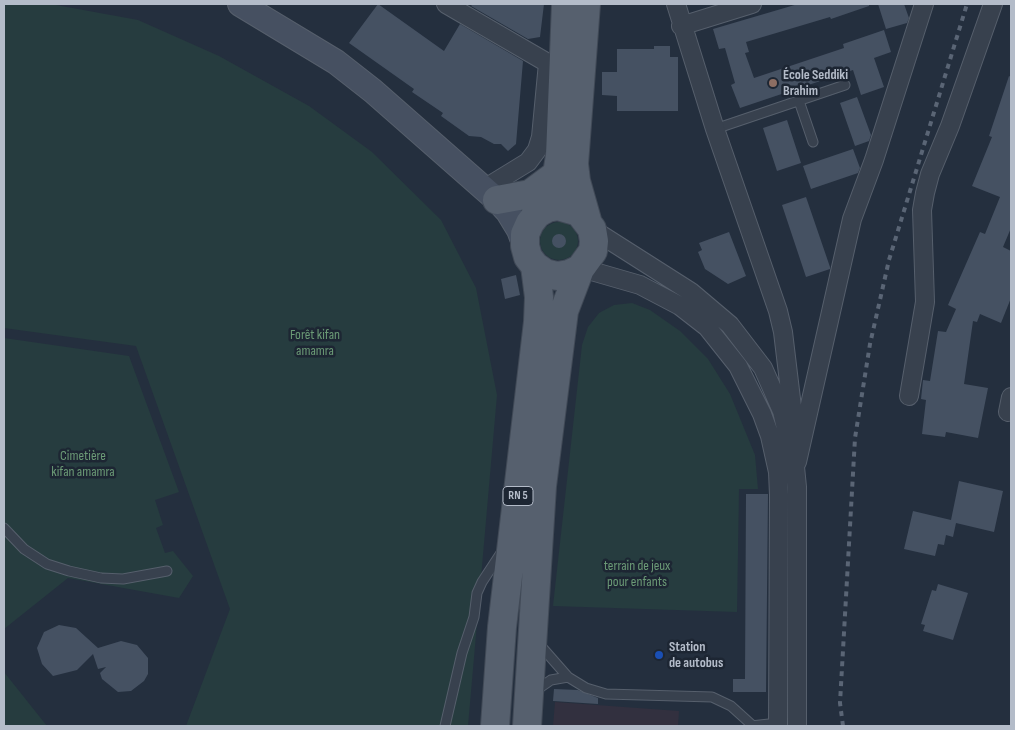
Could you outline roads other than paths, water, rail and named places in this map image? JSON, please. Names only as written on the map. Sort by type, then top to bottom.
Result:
[{"type":"main road","points":[[566,4],[555,67],[560,156],[557,174],[541,212],[530,223],[530,256],[545,273],[557,276],[569,274],[580,268],[593,252],[590,225],[574,164],[586,4]]},
{"type":"main road","points":[[490,194],[530,194],[557,174]]},
{"type":"main road","points":[[541,212],[558,206],[569,208],[579,212],[590,225]]},
{"type":"main road","name":"RN 5","points":[[495,726],[502,627],[538,322],[539,297],[530,256]]},
{"type":"main road","name":"RN 5","points":[[527,715],[542,486],[564,311],[580,268]]},
{"type":"street","points":[[240,4],[336,62],[374,91],[490,194],[513,209],[541,212]]},
{"type":"street","points":[[446,4],[555,67],[537,150],[528,162],[490,194]]},
{"type":"street","points":[[676,4],[681,26],[715,129],[778,311],[786,354],[795,435],[797,726]]},
{"type":"street","points":[[681,26],[752,4]]},
{"type":"street","points":[[795,467],[852,219],[874,160],[924,4]]},
{"type":"street","points":[[909,396],[926,302],[922,210],[925,193],[930,174],[950,126],[993,4]]},
{"type":"street","points":[[490,194],[515,224],[530,256]]},
{"type":"street","points":[[590,225],[710,306],[747,346],[763,368],[776,395],[787,427],[795,467]]},
{"type":"street","points":[[580,268],[640,285],[680,306],[707,327],[738,366],[762,414],[772,446],[779,495],[778,725]]},
{"type":"street","points":[[776,395],[783,380],[786,354]]},
{"type":"lane","points":[[715,129],[845,85]]},
{"type":"lane","points":[[799,101],[813,142]]},
{"type":"lane","points":[[445,726],[462,653],[474,617],[477,593],[482,582],[500,556],[514,526]]},
{"type":"lane","points":[[4,528],[24,549],[47,564],[68,571],[101,578],[123,579],[167,571]]},
{"type":"lane","points":[[532,633],[548,656],[568,677],[586,688],[606,694],[712,697],[731,706],[751,726],[778,725]]},
{"type":"lane","points":[[527,715],[531,695],[543,684],[551,680],[568,677]]},
{"type":"railway","points":[[843,726],[840,703],[855,438],[870,344],[889,260],[967,4]]},
{"type":"place","name":"École Seddiki Brahim","points":[[773,83]]},
{"type":"place","name":"Station de autobus","points":[[659,655]]},
{"type":"park label","name":"Forêt kifan amamra","points":[[315,344]]},
{"type":"park label","name":"Cimetière kifan amamra","points":[[83,464]]},
{"type":"park label","name":"terrain de jeux pour enfants","points":[[637,574]]}]
